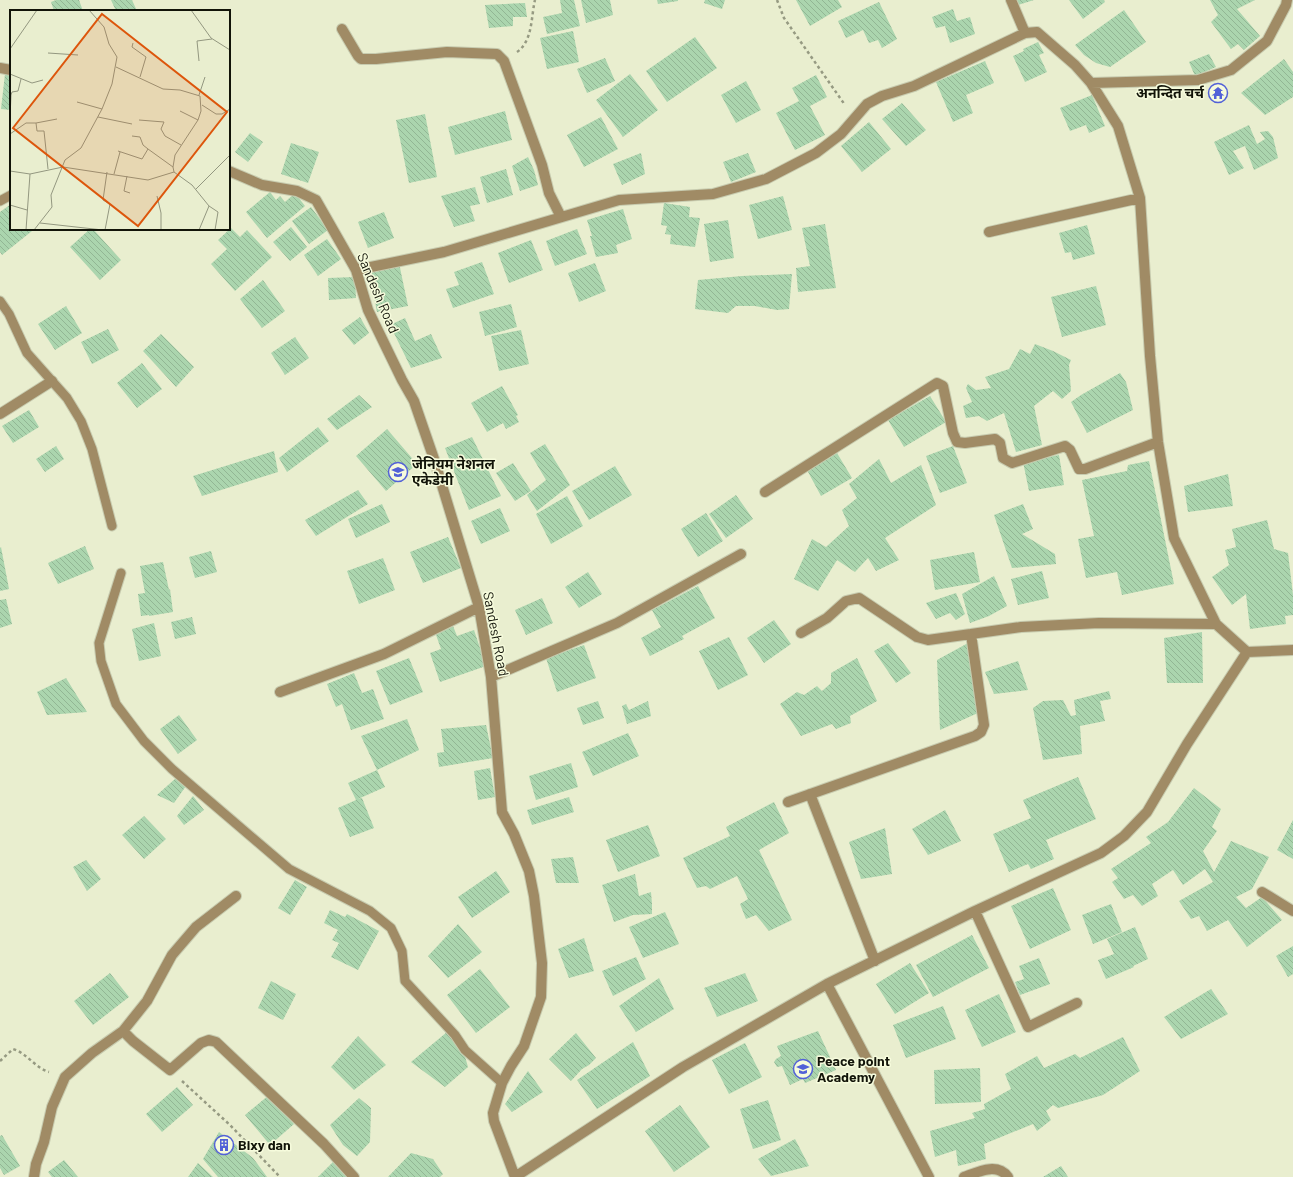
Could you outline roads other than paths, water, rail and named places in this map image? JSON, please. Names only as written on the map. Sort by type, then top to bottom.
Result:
[{"type":"street","points":[[1011,0],[1025,33]]},
{"type":"street","points":[[1091,83],[1198,80],[1231,70],[1267,41],[1286,5],[1287,0]]},
{"type":"street","points":[[342,30],[361,59],[376,59],[447,52],[496,54],[504,61],[542,165],[550,193],[561,217]]},
{"type":"street","points":[[356,270],[444,252],[619,200],[713,194],[766,179],[816,152],[840,134],[867,104],[882,96],[914,86],[1025,33],[1037,32],[1076,65],[1091,83],[1118,126],[1140,198],[1150,356],[1158,442],[1174,538],[1216,624],[1247,652],[1293,650]]},
{"type":"street","points":[[0,68],[10,70]]},
{"type":"street","name":"Sandesh Road","points":[[230,170],[262,184],[297,191],[316,200],[356,270],[368,310],[402,380],[414,401],[434,459],[479,607],[491,677],[502,812],[529,871],[534,896],[542,963],[541,997],[524,1046],[502,1083],[493,1113],[494,1121],[515,1177]]},
{"type":"street","points":[[989,232],[1140,198]]},
{"type":"street","points":[[0,414],[52,382]]},
{"type":"street","points":[[764,492],[937,383],[943,386],[953,433],[957,442],[965,443],[995,439],[1000,443],[1003,458],[1012,463],[1065,446],[1070,450],[1079,469],[1085,469],[1158,442]]},
{"type":"street","points":[[491,677],[618,623],[741,554]]},
{"type":"street","points":[[801,633],[827,618],[846,601],[859,598],[917,637],[928,640],[1021,627],[1091,624],[1216,624]]},
{"type":"street","points":[[280,692],[384,654],[479,607]]},
{"type":"street","points":[[788,802],[975,736],[981,732],[984,725],[971,634]]},
{"type":"street","points":[[515,1177],[683,1067],[827,984],[975,911],[1101,853],[1124,836],[1147,812],[1187,744],[1247,652]]},
{"type":"street","points":[[810,794],[874,961]]},
{"type":"street","points":[[1262,892],[1293,911]]},
{"type":"street","points":[[34,1177],[36,1164],[44,1142],[52,1107],[65,1077],[92,1053],[122,1031],[147,1001],[172,955],[196,927],[236,896]]},
{"type":"street","points":[[975,911],[1028,1027],[1077,1003]]},
{"type":"street","points":[[827,984],[929,1177]]},
{"type":"street","points":[[122,1031],[133,1042],[170,1070],[201,1043],[209,1040],[216,1042],[324,1144],[354,1177]]},
{"type":"street","points":[[964,1177],[987,1169],[998,1169],[1008,1177]]},
{"type":"lane","points":[[0,201],[10,196]]},
{"type":"lane","points":[[0,301],[10,314],[27,353],[67,398],[81,422],[92,449],[112,526]]},
{"type":"lane","points":[[121,573],[99,643],[101,661],[116,704],[139,734],[172,769],[290,869],[370,911],[391,928],[402,951],[405,981],[455,1035],[465,1050],[502,1083]]},
{"type":"place","name":"अनन्दित चर्च","points":[[1218,93]]},
{"type":"place","name":"जेनियम नेशनल एकेडेमी","points":[[398,472]]},
{"type":"place","name":"Peace point Academy","points":[[803,1069]]},
{"type":"place","name":"Bixy dan","points":[[224,1145]]}]
